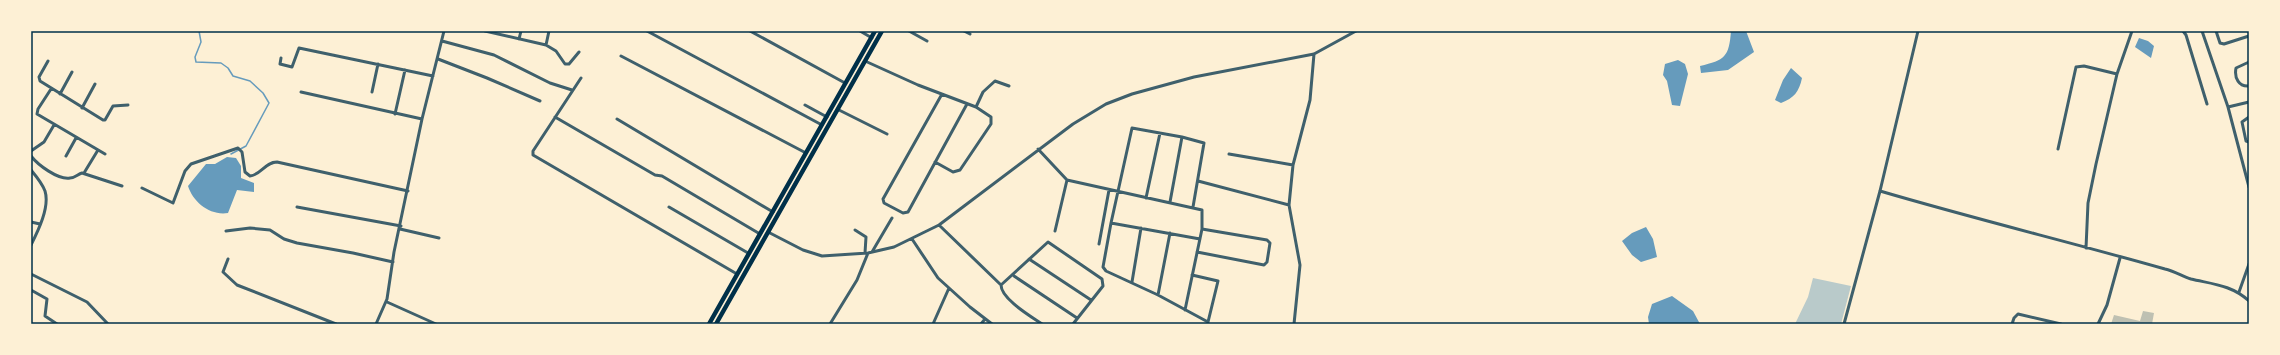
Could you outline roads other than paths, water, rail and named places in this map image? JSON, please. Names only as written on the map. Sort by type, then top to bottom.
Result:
[{"type":"highway","points":[[709,324],[875,31]]},
{"type":"highway","points":[[716,324],[839,110],[882,31]]},
{"type":"highway","points":[[760,234],[765,238]]},
{"type":"street","points":[[376,324],[387,302],[393,262],[422,119],[444,31]]},
{"type":"street","points":[[485,31],[546,45],[556,51],[565,64],[569,64],[579,52]]},
{"type":"street","points":[[519,39],[521,31]]},
{"type":"street","points":[[546,45],[549,31]]},
{"type":"street","points":[[646,31],[822,125]]},
{"type":"street","points":[[750,31],[846,83]]},
{"type":"street","points":[[860,31],[872,38]]},
{"type":"street","points":[[909,31],[927,41]]},
{"type":"street","points":[[964,31],[970,34]]},
{"type":"street","points":[[763,229],[803,250],[822,256],[868,253],[894,247],[939,225],[1038,149],[1080,119],[1106,104],[1132,94],[1194,77],[1314,54],[1356,31]]},
{"type":"street","points":[[1844,324],[1880,191],[1918,31]]},
{"type":"street","points":[[2086,248],[2088,203],[2116,74],[2132,31]]},
{"type":"street","points":[[2183,31],[2186,35],[2207,104]]},
{"type":"street","points":[[2202,31],[2228,107],[2249,188]]},
{"type":"street","points":[[2216,31],[2220,43],[2224,44],[2249,36]]},
{"type":"street","points":[[442,41],[494,55],[550,84],[572,90]]},
{"type":"street","points":[[281,58],[281,65],[292,67],[299,48],[433,76]]},
{"type":"street","points":[[1294,324],[1300,265],[1288,205],[1293,165],[1310,100],[1314,54]]},
{"type":"street","points":[[621,56],[806,153]]},
{"type":"street","points":[[438,59],[487,78],[540,102]]},
{"type":"street","points":[[865,61],[976,107],[989,115],[992,121],[965,165],[956,172],[935,162]]},
{"type":"street","points":[[48,62],[38,79],[51,89],[104,120],[113,106],[128,105]]},
{"type":"street","points":[[2249,62],[2236,68],[2235,72],[2238,83],[2242,86],[2249,86]]},
{"type":"street","points":[[372,92],[378,64]]},
{"type":"street","points":[[2058,149],[2076,67],[2084,66],[2116,74]]},
{"type":"street","points":[[395,114],[405,70]]},
{"type":"street","points":[[60,94],[72,72]]},
{"type":"street","points":[[581,78],[533,151],[534,156],[638,214],[737,274]]},
{"type":"street","points":[[976,107],[983,92],[995,81],[1009,86]]},
{"type":"street","points":[[82,108],[95,84]]},
{"type":"street","points":[[51,89],[36,112],[54,125],[105,154]]},
{"type":"street","points":[[301,92],[422,119]]},
{"type":"street","points":[[942,94],[883,198],[883,202],[903,213],[907,213],[967,104]]},
{"type":"street","points":[[2228,107],[2249,102]]},
{"type":"street","points":[[805,104],[827,117]]},
{"type":"street","points":[[839,110],[887,134]]},
{"type":"street","points":[[555,117],[760,234]]},
{"type":"street","points":[[2249,117],[2242,122],[2246,141],[2249,142]]},
{"type":"street","points":[[617,119],[773,212]]},
{"type":"street","points":[[31,151],[44,142],[54,125]]},
{"type":"street","points":[[1192,275],[1217,280],[1218,283],[1209,321],[1205,322],[1158,295],[1132,282],[1108,273],[1103,267],[1117,192],[1132,129],[1135,128],[1182,137],[1204,143],[1193,207]]},
{"type":"street","points":[[1146,198],[1160,133]]},
{"type":"street","points":[[1170,202],[1182,137]]},
{"type":"street","points":[[66,156],[76,138]]},
{"type":"street","points":[[1038,149],[1067,180],[1200,209],[1203,213],[1202,229],[1185,310]]},
{"type":"street","points":[[84,173],[98,150]]},
{"type":"street","points":[[142,188],[173,202],[187,168],[191,164],[241,150],[243,169],[250,176],[255,175],[271,163],[276,162],[408,191]]},
{"type":"street","points":[[1229,154],[1293,165]]},
{"type":"street","points":[[31,156],[44,169],[66,178],[84,173],[122,186]]},
{"type":"street","points":[[31,170],[45,192],[44,209],[40,224],[31,245]]},
{"type":"street","points":[[1055,231],[1067,180]]},
{"type":"street","points":[[1198,181],[1288,205]]},
{"type":"street","points":[[1099,244],[1109,190]]},
{"type":"street","points":[[1880,191],[2120,258],[2165,269],[2191,279],[2225,286],[2240,292],[2249,301]]},
{"type":"street","points":[[298,207],[400,228],[439,238]]},
{"type":"street","points":[[669,207],[748,254]]},
{"type":"street","points":[[830,324],[857,280],[868,253],[892,218]]},
{"type":"street","points":[[31,222],[40,224]]},
{"type":"street","points":[[1112,223],[1200,239]]},
{"type":"street","points":[[939,225],[1002,286],[1004,294],[1019,308],[1042,324]]},
{"type":"street","points":[[226,231],[237,228],[270,230],[290,242],[393,262]]},
{"type":"street","points":[[1132,282],[1141,228]]},
{"type":"street","points":[[1197,252],[1264,265],[1267,262],[1270,243],[1268,240],[1202,229]]},
{"type":"street","points":[[855,230],[866,237],[868,253]]},
{"type":"street","points":[[1158,295],[1170,233]]},
{"type":"street","points":[[912,239],[938,278],[992,324]]},
{"type":"street","points":[[1002,286],[1014,276],[1047,242],[1053,245],[1103,281],[1103,286],[1072,324]]},
{"type":"street","points":[[2098,324],[2107,305],[2120,258]]},
{"type":"street","points":[[228,259],[223,272],[238,285],[336,324]]},
{"type":"street","points":[[1029,259],[1091,300]]},
{"type":"street","points":[[2240,292],[2249,264]]},
{"type":"street","points":[[31,274],[87,302],[108,324]]},
{"type":"street","points":[[1014,276],[1077,318]]},
{"type":"street","points":[[932,324],[949,288]]},
{"type":"street","points":[[31,290],[47,299],[45,316],[57,324]]},
{"type":"street","points":[[387,302],[436,324]]},
{"type":"street","points":[[2012,324],[2014,318],[2018,314],[2061,324]]},
{"type":"street","points":[[981,324],[985,319]]},
{"type":"water","points":[[1731,31],[1746,31],[1754,52],[1728,70],[1701,73],[1700,66],[1715,62],[1727,52]]},
{"type":"water","points":[[2139,38],[2148,41],[2154,46],[2151,58],[2135,47]]},
{"type":"water","points":[[1678,60],[1685,64],[1688,74],[1680,106],[1672,105],[1667,81],[1663,75],[1665,64]]},
{"type":"water","points":[[1791,68],[1802,78],[1801,83],[1793,97],[1781,103],[1775,100],[1783,80]]},
{"type":"water","points":[[227,157],[236,158],[241,166],[241,178],[254,183],[254,192],[237,190],[228,213],[221,213],[203,207],[190,192],[188,186],[206,164],[215,164]]},
{"type":"water","points":[[1646,227],[1653,239],[1657,257],[1641,262],[1632,255],[1622,241],[1632,233]]},
{"type":"water","points":[[1672,296],[1693,311],[1700,324],[1649,324],[1648,317],[1652,304]]},
{"type":"waterway","points":[[199,31],[201,42],[195,57],[196,62],[221,63],[228,68],[233,76],[250,81],[263,93],[269,103],[246,146],[231,154]]}]
